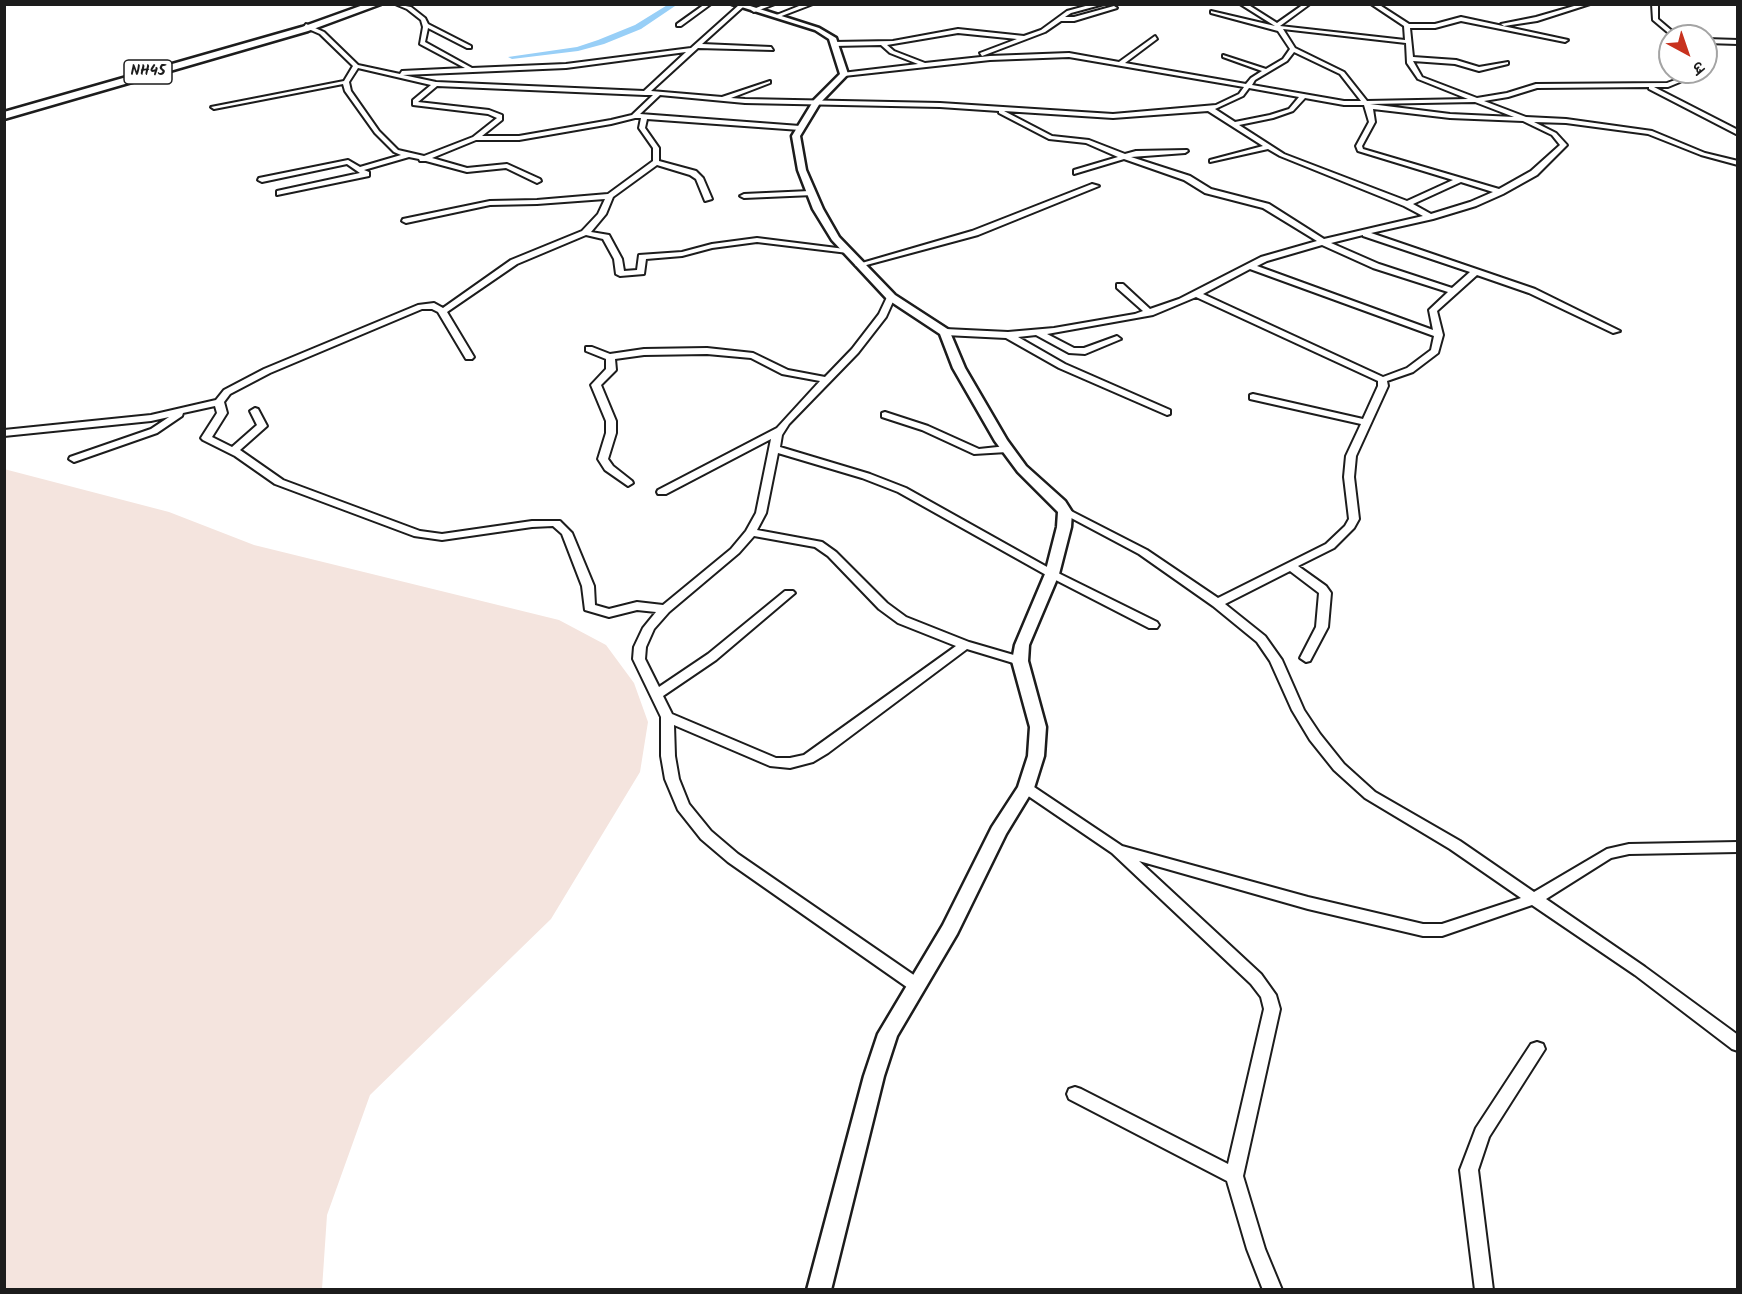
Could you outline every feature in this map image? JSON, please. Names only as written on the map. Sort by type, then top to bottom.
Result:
[{"type":"highway","name":"NH45","points":[[308,27],[369,4]]},
{"type":"highway","name":"NH45","points":[[4,116],[126,78],[292,32],[376,4]]},
{"type":"street","points":[[397,4],[419,15],[426,25],[469,47]]},
{"type":"street","points":[[678,25],[710,4]]},
{"type":"street","points":[[754,10],[773,4]]},
{"type":"street","points":[[777,16],[811,4]]},
{"type":"street","points":[[964,61],[1043,31],[1069,12],[1102,4]]},
{"type":"street","points":[[1242,4],[1278,27],[1293,49],[1342,73],[1366,104],[1372,122],[1359,146],[1360,150],[1500,192]]},
{"type":"street","points":[[1278,27],[1308,4]]},
{"type":"street","points":[[1373,4],[1407,26],[1435,26],[1461,19],[1565,40]]},
{"type":"street","points":[[1494,25],[1528,21],[1588,4]]},
{"type":"street","points":[[645,93],[738,5],[824,31],[832,38],[844,74]]},
{"type":"street","points":[[1652,5],[1655,19],[1661,24]]},
{"type":"street","points":[[1061,19],[1074,19],[1114,8]]},
{"type":"street","points":[[1213,12],[1278,27],[1325,30],[1409,42]]},
{"type":"street","points":[[426,25],[422,42],[474,70]]},
{"type":"street","points":[[1407,26],[1410,59],[1416,75],[1426,82],[1527,120],[1554,134],[1564,145],[1534,173],[1473,204],[1366,234],[1323,242],[1249,266],[1197,294],[1150,313],[1008,335],[945,332],[891,297],[845,251],[835,238],[810,193],[797,149],[796,136],[800,128],[817,102],[844,74],[1048,54],[1090,57],[1333,102],[1366,104],[1441,115],[1527,120],[1582,122],[1643,130],[1703,154],[1737,163]]},
{"type":"street","points":[[308,27],[322,33],[356,66],[383,74],[436,84],[659,93],[720,99],[994,108],[1113,117],[1210,109],[1241,95],[1245,87],[1285,60],[1293,49]]},
{"type":"street","points":[[834,44],[883,44],[958,32],[1024,38]]},
{"type":"street","points":[[1121,63],[1155,38]]},
{"type":"street","points":[[1718,41],[1737,42]]},
{"type":"street","points":[[883,44],[900,56],[930,66]]},
{"type":"street","points":[[383,74],[566,66],[695,48],[771,49]]},
{"type":"street","points":[[1225,56],[1266,71]]},
{"type":"street","points":[[1410,59],[1456,62],[1479,69],[1506,63]]},
{"type":"street","points":[[356,66],[346,82],[348,91],[387,144],[407,156],[467,170],[507,166],[537,181]]},
{"type":"street","points":[[214,107],[346,82]]},
{"type":"street","points":[[720,99],[768,82]]},
{"type":"street","points":[[422,160],[476,138],[497,122],[500,116],[477,110],[415,104],[415,101],[436,84]]},
{"type":"street","points":[[1366,104],[1477,100],[1508,95],[1536,86],[1666,84]]},
{"type":"street","points":[[1649,86],[1737,133]]},
{"type":"street","points":[[634,116],[659,93]]},
{"type":"street","points":[[1234,124],[1271,117],[1291,110],[1303,97]]},
{"type":"street","points":[[994,108],[1052,138],[1087,141],[1187,178],[1216,194],[1266,206],[1323,242],[1376,266],[1453,291]]},
{"type":"street","points":[[1210,109],[1267,147],[1407,204],[1430,217]]},
{"type":"street","points":[[476,138],[519,138],[589,127],[634,116],[800,128]]},
{"type":"street","points":[[644,118],[642,128],[656,148],[656,162]]},
{"type":"street","points":[[1726,128],[1737,128]]},
{"type":"street","points":[[1212,161],[1267,147]]},
{"type":"street","points":[[1077,171],[1123,156],[1150,151],[1185,151]]},
{"type":"street","points":[[359,169],[407,156]]},
{"type":"street","points":[[262,180],[348,162],[366,174],[280,193]]},
{"type":"street","points":[[442,312],[514,262],[585,233],[602,214],[610,196],[656,162]]},
{"type":"street","points":[[656,162],[693,173],[699,178],[708,200]]},
{"type":"street","points":[[1407,204],[1460,180]]},
{"type":"street","points":[[859,266],[975,233],[1095,186]]},
{"type":"street","points":[[744,196],[810,193]]},
{"type":"street","points":[[406,221],[490,203],[610,196]]},
{"type":"street","points":[[585,233],[606,237],[618,259],[620,274],[640,272],[642,257],[682,254],[712,246],[757,240],[845,251]]},
{"type":"street","points":[[1366,234],[1532,291],[1616,331]]},
{"type":"street","points":[[1249,266],[1439,335]]},
{"type":"street","points":[[1197,294],[1382,380],[1425,362],[1435,351],[1439,335],[1433,310],[1475,272]]},
{"type":"street","points":[[1120,286],[1150,313]]},
{"type":"street","points":[[662,492],[781,430],[828,380],[878,321],[891,297]]},
{"type":"street","points":[[4,433],[151,418],[219,402],[227,392],[267,371],[408,312],[434,306],[442,312],[469,357]]},
{"type":"street","points":[[945,332],[959,368],[1006,449],[1022,469],[1060,504],[1065,512],[1143,552],[1217,603],[1261,639],[1276,660],[1298,711],[1315,737],[1353,782],[1370,795],[1455,845],[1640,971],[1737,1044]]},
{"type":"street","points":[[1036,332],[1072,351],[1085,351],[1117,339]]},
{"type":"street","points":[[1008,335],[1062,366],[1167,412]]},
{"type":"street","points":[[589,349],[602,356],[610,357],[644,352],[707,351],[753,356],[785,372],[828,380]]},
{"type":"street","points":[[610,357],[611,370],[596,385],[611,421],[611,433],[603,459],[609,468],[627,483]]},
{"type":"street","points":[[1217,603],[1330,546],[1349,528],[1354,519],[1349,467],[1383,386],[1382,380]]},
{"type":"street","points":[[1253,397],[1367,423]]},
{"type":"street","points":[[219,402],[222,413],[206,438],[279,482],[418,534],[442,537],[532,524],[556,524],[567,533],[588,586],[589,606],[609,613],[637,606],[664,609]]},
{"type":"street","points":[[74,459],[154,431],[182,411]]},
{"type":"street","points":[[232,452],[262,426],[255,411]]},
{"type":"street","points":[[885,415],[925,428],[978,452],[1006,449]]},
{"type":"street","points":[[781,430],[774,448],[761,513],[752,532],[735,551],[664,609],[649,628],[640,647],[639,659],[667,717],[668,756],[672,779],[683,806],[706,835],[733,858],[915,986]]},
{"type":"street","points":[[774,448],[866,476],[902,490],[1052,573],[1153,624]]},
{"type":"street","points":[[819,1290],[874,1076],[888,1034],[950,929],[998,832],[1026,788],[1036,756],[1038,727],[1020,661],[1022,645],[1052,573],[1064,526],[1065,512]]},
{"type":"street","points":[[752,532],[818,544],[832,554],[891,613],[919,628],[965,645],[1020,661]]},
{"type":"street","points":[[1290,566],[1322,588],[1325,593],[1322,627],[1306,658]]},
{"type":"street","points":[[655,695],[712,657],[789,593]]},
{"type":"street","points":[[667,717],[766,760],[790,764],[808,759],[823,750],[965,645]]},
{"type":"street","points":[[1026,788],[1117,849],[1256,979],[1268,995],[1272,1009],[1234,1176],[1256,1249],[1273,1290]]},
{"type":"street","points":[[1117,849],[1249,888],[1423,930],[1442,930],[1534,899],[1606,854],[1618,851],[1737,847]]},
{"type":"street","points":[[1484,1290],[1469,1170],[1482,1133],[1537,1049]]},
{"type":"street","points":[[1075,1094],[1234,1176]]},
{"type":"shaded area","points":[[4,469],[169,512],[254,545],[559,620],[606,645],[634,683],[648,722],[640,772],[551,919],[370,1095],[327,1215],[322,1289],[5,1289]]},
{"type":"waterway","points":[[512,57],[578,49],[601,42],[638,27],[675,4]]}]
